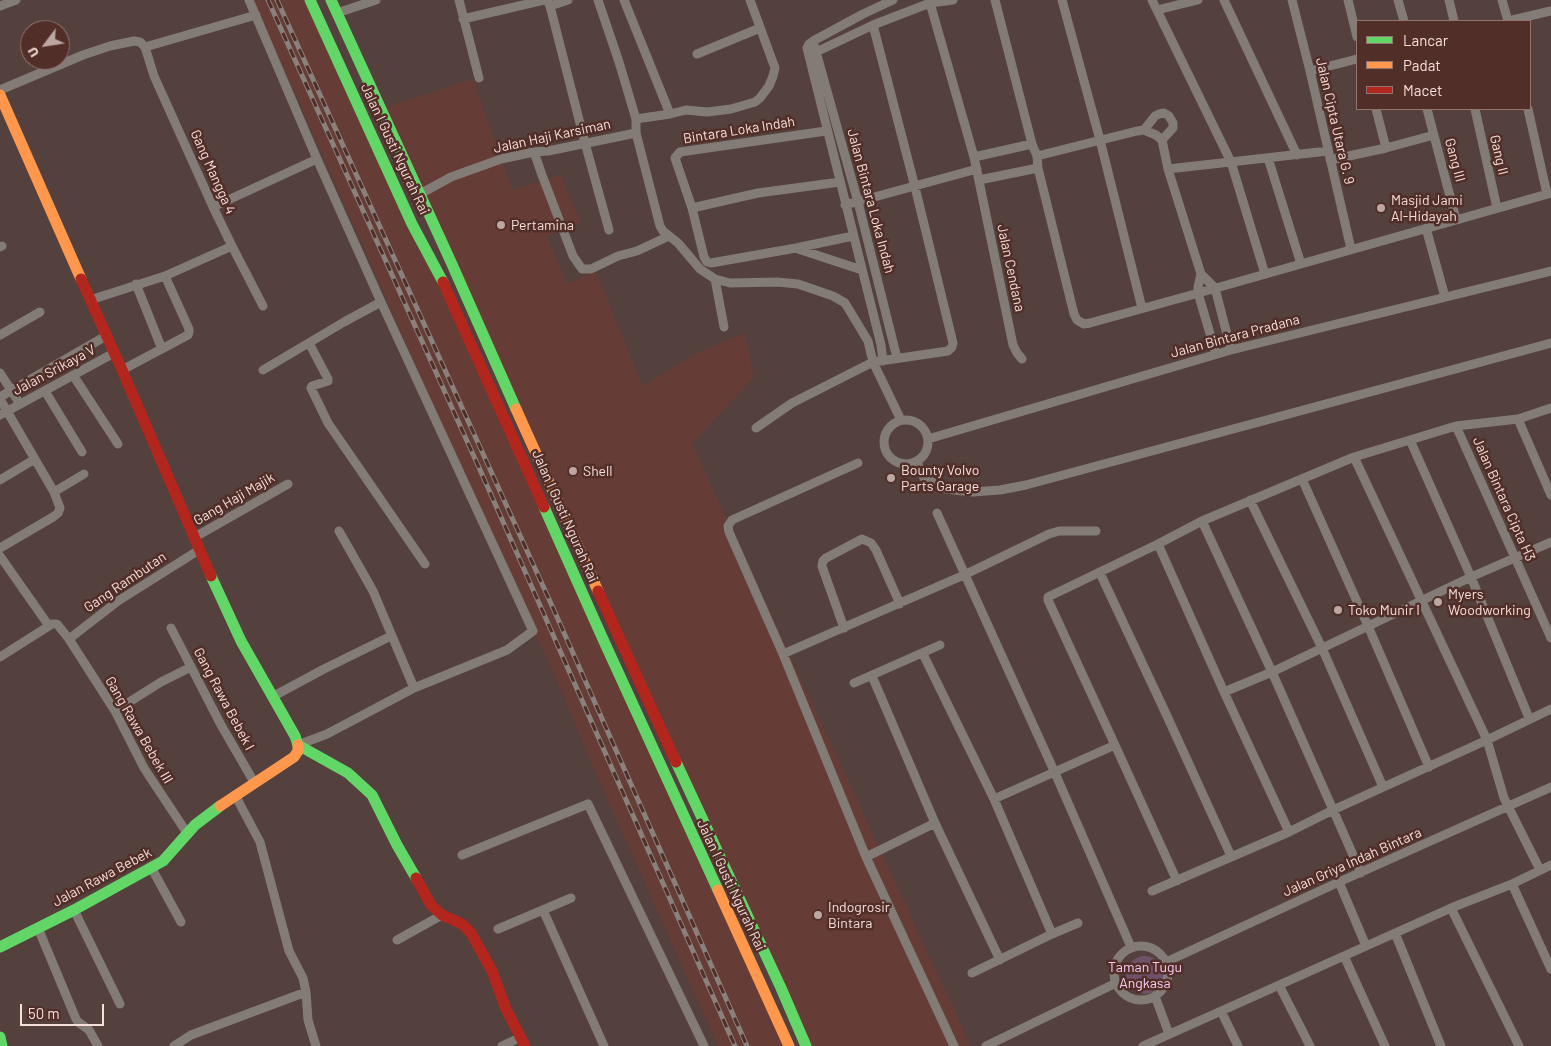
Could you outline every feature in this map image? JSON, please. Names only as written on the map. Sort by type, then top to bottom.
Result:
[{"type":"main road","name":"Jalan I Gusti Ngurah Rai","points":[[310,0],[409,216],[441,276],[602,637],[789,1046]]},
{"type":"main road","name":"Jalan I Gusti Ngurah Rai","points":[[331,0],[420,194],[534,453],[806,1046]]},
{"type":"main road","points":[[0,94],[195,537],[199,550],[241,641],[298,745],[348,773],[372,795],[431,905],[442,915],[462,924],[471,933],[492,971],[506,1010],[523,1041]]},
{"type":"main road","points":[[602,637],[614,629]]},
{"type":"main road","name":"Jalan Rawa Bebek","points":[[0,947],[74,910],[163,861],[187,833],[234,795],[294,757],[298,750],[298,745]]},
{"type":"main road","points":[[766,994],[781,988]]},
{"type":"main road","points":[[0,1037],[2,1046]]},
{"type":"street","points":[[0,6],[16,0]]},
{"type":"street","points":[[249,0],[381,302],[533,631],[507,650],[414,688],[328,734],[298,745]]},
{"type":"street","points":[[337,13],[376,0]]},
{"type":"street","points":[[459,0],[479,78]]},
{"type":"street","points":[[463,19],[547,2],[568,0]]},
{"type":"street","points":[[598,0],[636,119],[636,133],[660,226],[700,269],[715,279],[730,283],[777,282],[798,284],[837,298],[845,303],[868,342],[873,362],[900,420]]},
{"type":"street","points":[[624,0],[670,114]]},
{"type":"street","points":[[636,119],[686,110],[707,112],[731,109],[755,102],[760,98],[768,86],[775,68],[750,0]]},
{"type":"street","points":[[893,0],[814,41],[807,47],[809,55],[873,25],[930,3],[953,0]]},
{"type":"street","points":[[995,0],[1032,144],[1037,156],[1038,168],[1074,314],[1084,324],[1549,194],[1528,110]]},
{"type":"street","points":[[1062,0],[1100,140],[1142,308]]},
{"type":"street","points":[[1152,0],[1231,162],[1266,274]]},
{"type":"street","points":[[1157,10],[1198,0]]},
{"type":"street","points":[[1224,0],[1297,154]]},
{"type":"street","name":"Jalan Cipta Utara G. 9","points":[[1292,0],[1351,249]]},
{"type":"street","points":[[1348,0],[1356,33]]},
{"type":"street","points":[[1398,0],[1404,20]]},
{"type":"street","points":[[1449,0],[1454,20]]},
{"type":"street","points":[[1502,0],[1508,20]]},
{"type":"street","points":[[547,2],[609,230]]},
{"type":"street","name":"Jalan Cendana","points":[[930,3],[974,156],[1013,345],[1022,360]]},
{"type":"street","points":[[1512,20],[1551,11]]},
{"type":"street","points":[[0,90],[83,54],[110,46],[140,42],[145,47],[256,15]]},
{"type":"street","points":[[756,428],[792,404],[873,362],[948,351],[952,347],[953,343],[915,186],[873,25]]},
{"type":"street","points":[[698,54],[760,28]]},
{"type":"street","name":"Jalan Bintara Loka Indah","points":[[814,41],[858,202],[897,358]]},
{"type":"street","name":"Gang Mangga 4","points":[[145,47],[154,76],[213,207],[263,306]]},
{"type":"street","name":"Jalan Bintara Loka Indah","points":[[809,55],[883,360]]},
{"type":"street","points":[[1310,70],[1356,60]]},
{"type":"street","points":[[1376,110],[1386,148]]},
{"type":"street","name":"Gang III","points":[[1427,110],[1456,219]]},
{"type":"street","name":"Gang II","points":[[1474,110],[1497,208]]},
{"type":"street","points":[[1144,130],[1155,116],[1164,113],[1169,116],[1173,123],[1173,128],[1162,140]]},
{"type":"street","name":"Bintara Loka Indah","points":[[826,130],[680,152],[675,158],[692,208],[704,257],[708,262],[796,248],[853,236]]},
{"type":"street","points":[[1037,156],[1144,130],[1162,140],[1168,169],[1201,274],[1215,288],[1231,350]]},
{"type":"street","name":"Jalan Haji Karsiman","points":[[420,194],[451,177],[501,159],[636,133]]},
{"type":"street","points":[[1168,169],[1297,154],[1329,155],[1386,148],[1434,135]]},
{"type":"street","points":[[974,156],[1032,144]]},
{"type":"street","points":[[534,152],[573,256],[582,269],[591,269],[669,236]]},
{"type":"street","points":[[1268,158],[1301,264]]},
{"type":"street","points":[[213,207],[317,159]]},
{"type":"street","points":[[979,180],[1038,168]]},
{"type":"street","points":[[845,205],[977,169]]},
{"type":"street","points":[[692,208],[758,193],[840,182]]},
{"type":"street","points":[[1426,228],[1445,297]]},
{"type":"street","points":[[90,300],[164,276],[232,246]]},
{"type":"street","points":[[796,248],[862,270]]},
{"type":"street","name":"Jalan Bintara Pradana","points":[[928,439],[1216,354],[1551,271]]},
{"type":"street","points":[[1201,274],[1198,293],[1216,354]]},
{"type":"street","points":[[122,370],[188,335],[189,332],[164,276]]},
{"type":"street","points":[[715,279],[724,327]]},
{"type":"street","points":[[136,284],[162,349]]},
{"type":"street","points":[[263,370],[381,302]]},
{"type":"street","points":[[0,335],[40,312]]},
{"type":"street","name":"Jalan Srikaya V","points":[[0,398],[10,390],[106,336]]},
{"type":"street","points":[[917,462],[924,478],[946,489],[973,492],[1000,490],[1026,485],[1551,343]]},
{"type":"street","points":[[309,344],[328,379],[328,381],[311,388],[328,423],[425,564]]},
{"type":"street","name":"Jalan Srikaya V","points":[[4,413],[114,353]]},
{"type":"street","points":[[0,373],[20,404]]},
{"type":"street","points":[[73,375],[118,444]]},
{"type":"street","points":[[46,391],[82,452]]},
{"type":"street","points":[[0,398],[4,413],[35,458],[54,492],[60,508],[58,513],[0,548]]},
{"type":"street","points":[[1177,881],[1048,597],[1158,544],[1202,520],[1354,457],[1456,426],[1518,418],[1551,408]]},
{"type":"street","points":[[1518,418],[1551,495]]},
{"type":"street","points":[[900,420],[910,420],[918,423],[925,430],[928,448],[924,456],[917,462],[910,465],[895,462],[885,451],[884,441],[886,432],[892,424],[900,420]]},
{"type":"street","name":"Jalan Bintara Cipta H3","points":[[1456,426],[1551,638]]},
{"type":"street","points":[[1410,440],[1471,577],[1529,718]]},
{"type":"street","points":[[1354,457],[1487,740],[1504,798],[1540,870]]},
{"type":"street","points":[[0,480],[35,458]]},
{"type":"street","points":[[858,463],[732,520],[728,526],[783,654],[866,857],[954,1046]]},
{"type":"street","points":[[54,492],[84,474]]},
{"type":"street","points":[[1302,479],[1429,767]]},
{"type":"street","name":"Gang Haji Majik","points":[[195,537],[288,484]]},
{"type":"street","points":[[1250,500],[1322,648],[1383,787]]},
{"type":"street","points":[[937,513],[1055,773],[1131,947]]},
{"type":"street","points":[[1202,520],[1361,872]]},
{"type":"street","points":[[783,654],[900,604],[1049,534],[1059,531],[1096,531]]},
{"type":"street","points":[[339,532],[373,591],[414,688]]},
{"type":"street","points":[[844,628],[822,566],[823,561],[862,539],[871,543],[876,550],[900,604]]},
{"type":"street","points":[[1224,692],[1272,672],[1421,600],[1551,542]]},
{"type":"street","points":[[1158,544],[1288,832]]},
{"type":"street","name":"Gang Rambutan","points":[[69,639],[118,601],[199,550]]},
{"type":"street","points":[[0,556],[49,626],[0,657]]},
{"type":"street","points":[[1100,573],[1230,856]]},
{"type":"street","name":"Gang Rawa Bebek III","points":[[49,626],[53,623],[57,624],[69,639],[115,711],[144,768],[187,833]]},
{"type":"street","name":"Gang Rawa Bebek I","points":[[172,628],[221,725],[254,782]]},
{"type":"street","points":[[272,697],[392,636]]},
{"type":"street","points":[[854,683],[940,645]]},
{"type":"street","points":[[923,654],[994,800],[1052,934]]},
{"type":"street","points":[[115,711],[161,682],[191,667]]},
{"type":"street","points":[[872,676],[935,823],[1000,960]]},
{"type":"street","points":[[1152,891],[1288,832],[1551,709]]},
{"type":"street","points":[[994,800],[1116,745]]},
{"type":"street","name":"Jalan Griya Indah Bintara","points":[[1166,962],[1551,787]]},
{"type":"street","points":[[234,795],[260,842],[289,951],[303,978],[308,1020],[316,1046]]},
{"type":"street","points":[[462,855],[588,804],[704,1046]]},
{"type":"street","points":[[866,857],[935,823]]},
{"type":"street","points":[[1143,1046],[1451,908],[1512,884],[1551,865]]},
{"type":"street","points":[[152,868],[180,922]]},
{"type":"street","points":[[1339,882],[1366,946]]},
{"type":"street","points":[[1512,884],[1551,970]]},
{"type":"street","points":[[498,929],[571,898]]},
{"type":"street","points":[[1451,908],[1519,1046]]},
{"type":"street","points":[[74,910],[120,1004]]},
{"type":"street","points":[[543,910],[604,1046]]},
{"type":"street","points":[[397,940],[442,915]]},
{"type":"street","points":[[972,973],[1078,923]]},
{"type":"street","points":[[38,928],[76,1019],[89,1030],[98,1046]]},
{"type":"street","points":[[1395,934],[1441,1046]]},
{"type":"street","points":[[1147,946],[1162,955],[1166,962],[1168,972],[1166,981],[1162,989],[1155,996],[1137,1000],[1128,997],[1116,983],[1114,966],[1123,951],[1131,947],[1147,946]]},
{"type":"street","points":[[1344,956],[1385,1046]]},
{"type":"street","points":[[986,1046],[1116,983]]},
{"type":"street","points":[[1280,985],[1310,1046]]},
{"type":"street","points":[[174,1046],[191,1035],[306,992]]},
{"type":"street","points":[[1155,996],[1169,1034]]},
{"type":"street","points":[[1221,1011],[1238,1046]]},
{"type":"street","points":[[502,1046],[523,1041]]},
{"type":"shaded area","points":[[253,0],[310,0],[789,1046],[718,1046]]},
{"type":"shaded area","points":[[473,79],[512,190],[561,175],[581,223],[547,236],[567,284],[596,272],[643,386],[697,353],[745,333],[754,377],[692,444],[971,1046],[806,1046],[381,109]]},
{"type":"green space","name":"Taman Tugu Angkasa","points":[[1145,956],[1158,962],[1164,975],[1158,988],[1145,994],[1132,988],[1126,975],[1132,962]]},
{"type":"railway","points":[[268,0],[481,472],[735,1046]]},
{"type":"railway","points":[[277,0],[553,608],[747,1046]]},
{"type":"traffic: fast","points":[[310,0],[412,224],[443,282]]},
{"type":"traffic: fast","points":[[331,0],[516,409]]},
{"type":"traffic: fast","points":[[544,507],[718,890]]},
{"type":"traffic: fast","points":[[211,576],[241,641],[295,736],[298,745],[348,773],[372,795],[416,878]]},
{"type":"traffic: fast","points":[[676,762],[806,1046]]},
{"type":"traffic: fast","points":[[0,947],[74,910],[163,861],[195,825],[220,806]]},
{"type":"traffic: fast","points":[[0,1037],[2,1046]]},
{"type":"traffic: slow","points":[[0,95],[81,279]]},
{"type":"traffic: slow","points":[[516,409],[598,591]]},
{"type":"traffic: slow","points":[[220,806],[294,757],[298,751],[298,745]]},
{"type":"traffic: slow","points":[[718,890],[789,1046]]},
{"type":"traffic: jam","points":[[81,279],[211,576]]},
{"type":"traffic: jam","points":[[443,282],[544,507]]},
{"type":"traffic: jam","points":[[598,591],[676,762]]},
{"type":"traffic: jam","points":[[416,878],[431,905],[442,915],[462,924],[471,933],[492,971],[506,1009],[525,1046]]},
{"type":"place","name":"Masjid Jami Al-Hidayah","points":[[1381,208]]},
{"type":"place","name":"Pertamina","points":[[501,225]]},
{"type":"place","name":"Shell","points":[[573,471]]},
{"type":"place","name":"Bounty Volvo Parts Garage","points":[[891,478]]},
{"type":"place","name":"Myers Woodworking","points":[[1438,602]]},
{"type":"place","name":"Toko Munir I","points":[[1338,610]]},
{"type":"place","name":"Indogrosir Bintara","points":[[818,915]]}]
